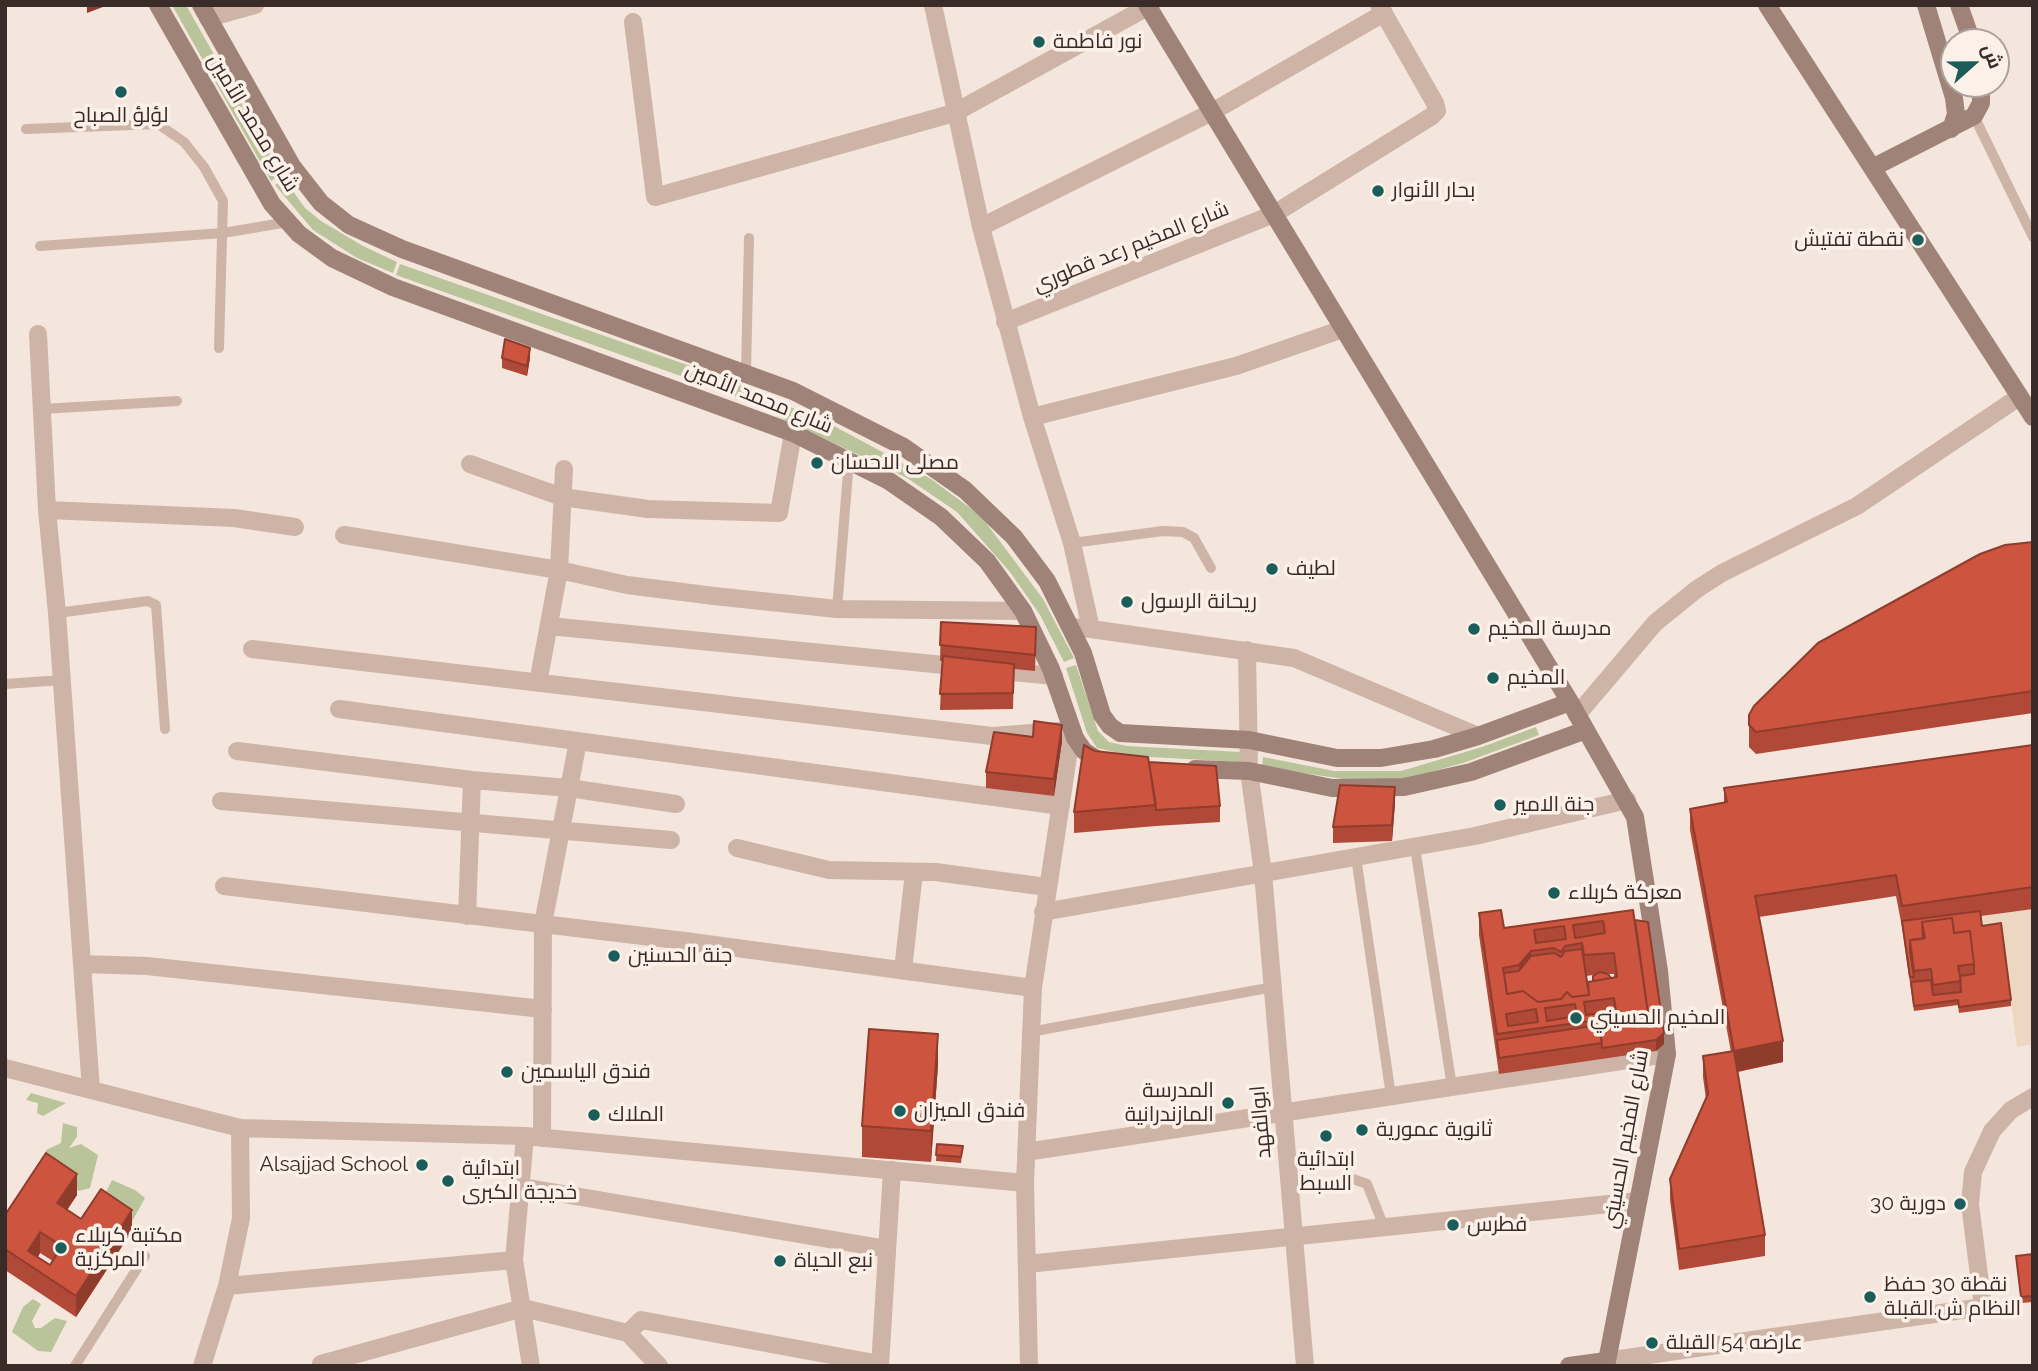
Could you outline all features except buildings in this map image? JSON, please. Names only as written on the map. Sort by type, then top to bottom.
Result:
[{"type":"main road","name":"شارع محمد الأمين","points":[[158,5],[260,185],[288,222],[332,258],[393,287],[793,433],[889,481],[941,516],[987,561],[1023,611],[1054,676],[1078,744],[1090,757],[1122,765]]},
{"type":"main road","points":[[1767,5],[2026,395],[2033,417]]},
{"type":"main road","points":[[1926,5],[1956,106],[1951,129]]},
{"type":"main road","points":[[1959,5],[1967,28]]},
{"type":"main road","name":"شارع المخيم الحسيني","points":[[1148,6],[1627,800],[1637,830],[1659,971],[1667,1054],[1606,1363]]},
{"type":"main road","name":"شارع محمد الأمين","points":[[204,11],[299,177],[321,203],[349,225],[402,249],[746,372],[861,424],[902,446],[965,490],[992,513],[1033,560],[1072,627],[1102,715],[1115,730],[1126,735],[1249,740],[1316,755],[1362,760],[1413,753],[1478,736],[1578,716]]},
{"type":"main road","points":[[1874,167],[1973,116],[1981,98]]},
{"type":"main road","points":[[1172,768],[1249,771],[1332,788],[1404,786],[1471,772],[1578,716]]},
{"type":"main road","points":[[1569,1366],[1606,1363]]},
{"type":"street","points":[[204,11],[256,5]]},
{"type":"street","points":[[933,5],[954,113],[1005,322],[1072,543],[1091,629]]},
{"type":"street","points":[[634,22],[655,197],[954,113],[1148,6]]},
{"type":"street","points":[[981,227],[1212,112],[1381,9]]},
{"type":"street","name":"شارع المخيم رعد قطوري","points":[[1005,322],[1274,214],[1437,111],[1381,9]]},
{"type":"street","points":[[1032,417],[1236,366],[1343,329]]},
{"type":"street","points":[[38,334],[47,510],[57,613],[91,1090]]},
{"type":"street","points":[[1578,716],[1656,623],[1697,589],[1722,573],[1857,506],[2026,395]]},
{"type":"street","points":[[470,464],[562,497],[648,509],[779,513],[793,433]]},
{"type":"street","points":[[538,683],[559,570],[564,469]]},
{"type":"street","points":[[47,510],[234,518],[295,527]]},
{"type":"street","points":[[344,535],[559,570],[639,587],[837,609],[1023,611]]},
{"type":"street","points":[[549,626],[1054,676]]},
{"type":"street","points":[[1072,627],[1294,658],[1319,666],[1478,736]]},
{"type":"street","points":[[252,649],[992,736],[1072,730],[1043,912],[1030,1032],[1025,1183],[1029,1366]]},
{"type":"street","points":[[1247,650],[1249,771]]},
{"type":"street","points":[[339,709],[1061,806]]},
{"type":"street","points":[[531,1366],[514,1260],[522,1187],[534,1137],[543,1009],[543,925],[578,741]]},
{"type":"street","points":[[236,751],[472,780],[569,788],[676,804]]},
{"type":"street","name":"ابوالفهد","points":[[1249,771],[1264,873],[1305,1366]]},
{"type":"street","points":[[467,916],[472,780]]},
{"type":"street","points":[[1043,912],[1475,836],[1627,800]]},
{"type":"street","points":[[221,801],[671,840]]},
{"type":"street","points":[[737,848],[829,870],[914,872],[1047,887]]},
{"type":"street","points":[[903,970],[914,872]]},
{"type":"street","points":[[224,886],[1033,988]]},
{"type":"street","points":[[82,964],[148,966],[543,1009]]},
{"type":"street","points":[[1026,1152],[1667,1054]]},
{"type":"street","points":[[5,1068],[240,1128],[534,1137],[1025,1183]]},
{"type":"street","points":[[1606,1363],[1983,1307],[1970,1204],[1973,1172],[1985,1141],[2000,1120],[2033,1097]]},
{"type":"street","points":[[202,1366],[227,1286],[241,1218],[240,1128]]},
{"type":"street","points":[[628,1333],[641,1320],[880,1365],[892,1170]]},
{"type":"street","points":[[522,1187],[887,1249]]},
{"type":"street","points":[[1027,1264],[1638,1201]]},
{"type":"street","points":[[227,1286],[514,1260]]},
{"type":"street","points":[[321,1364],[523,1308],[628,1333],[659,1366]]},
{"type":"lane","points":[[1973,116],[2033,237]]},
{"type":"lane","points":[[26,129],[158,124],[184,142],[204,167],[223,201],[219,348]]},
{"type":"lane","points":[[40,246],[223,233],[288,222]]},
{"type":"lane","points":[[746,372],[749,238]]},
{"type":"lane","points":[[43,409],[177,401]]},
{"type":"lane","points":[[837,609],[849,460]]},
{"type":"lane","points":[[1072,543],[1163,531],[1183,532],[1194,538],[1211,568]]},
{"type":"lane","points":[[57,613],[148,601],[156,606],[165,729]]},
{"type":"lane","points":[[5,684],[62,680]]},
{"type":"lane","points":[[1415,847],[1452,1087]]},
{"type":"lane","points":[[1356,857],[1391,1096]]},
{"type":"lane","points":[[1030,1032],[1273,987]]},
{"type":"lane","points":[[1353,1179],[1367,1184],[1384,1227]]},
{"type":"lane","points":[[75,1366],[145,1256]]},
{"type":"green space","points":[[172,5],[186,5],[282,175],[271,181]]},
{"type":"green space","points":[[285,180],[305,208],[321,221],[397,262],[393,273],[357,258],[313,230],[275,185]]},
{"type":"green space","points":[[400,264],[727,379],[723,391],[396,275]]},
{"type":"green space","points":[[733,382],[834,426],[886,454],[931,479],[981,516],[1043,599],[1074,658],[1064,662],[1040,615],[1010,572],[957,512],[907,478],[729,393]]},
{"type":"green space","points":[[1076,665],[1098,731],[1109,742],[1127,746],[1241,752],[1241,762],[1132,756],[1097,748],[1087,733],[1066,668]]},
{"type":"green space","points":[[1536,727],[1539,735],[1466,762],[1403,780],[1357,781],[1262,767],[1263,757],[1334,771],[1401,771],[1482,747]]},
{"type":"green space","points":[[31,1093],[66,1103],[43,1116],[37,1113],[38,1103],[26,1100]]},
{"type":"green space","points":[[63,1123],[77,1127],[77,1137],[69,1148],[81,1144],[98,1155],[90,1188],[79,1191],[42,1165],[46,1150],[61,1143]]},
{"type":"green space","points":[[112,1180],[135,1190],[145,1198],[130,1225],[102,1200]]},
{"type":"green space","points":[[33,1299],[41,1304],[32,1321],[35,1328],[41,1328],[55,1318],[67,1321],[51,1352],[38,1351],[12,1332],[23,1307]]},
{"type":"shaded area","points":[[2033,909],[2033,1044],[2017,1047],[2001,929],[1982,931],[1980,916]]},
{"type":"place","name":"نور فاطمة","points":[[1039,42]]},
{"type":"place","name":"لؤلؤ الصباح","points":[[121,92]]},
{"type":"place","name":"بحار الأنوار","points":[[1378,191]]},
{"type":"place","name":"نقطة تفتيش","points":[[1918,240]]},
{"type":"place","name":"مصلى الاحسان","points":[[817,463]]},
{"type":"place","name":"لطيف","points":[[1272,569]]},
{"type":"place","name":"ريحانة الرسول","points":[[1127,602]]},
{"type":"place","name":"مدرسة المخيم","points":[[1474,629]]},
{"type":"place","name":"المخيم","points":[[1493,678]]},
{"type":"place","name":"جنة الامير","points":[[1500,805]]},
{"type":"place","name":"معركة كربلاء","points":[[1554,893]]},
{"type":"place","name":"جنة الحسنين","points":[[614,956]]},
{"type":"place","name":"المخيم الحسيني","points":[[1576,1018]]},
{"type":"place","name":"فندق الياسمين","points":[[507,1072]]},
{"type":"place","name":"المدرسة المازندرانية","points":[[1228,1103]]},
{"type":"place","name":"فندق الميزان","points":[[900,1111]]},
{"type":"place","name":"الملاك","points":[[594,1115]]},
{"type":"place","name":"ثانوية عمورية","points":[[1362,1130]]},
{"type":"place","name":"ابتدائية السبط","points":[[1326,1136]]},
{"type":"place","name":"Alsajjad School","points":[[422,1165]]},
{"type":"place","name":"ابتدائية خديجة الكبرى","points":[[448,1181]]},
{"type":"place","name":"دورية 30","points":[[1960,1204]]},
{"type":"place","name":"فطرس","points":[[1453,1225]]},
{"type":"place","name":"مكتبة كربلاء المركزية","points":[[61,1248]]},
{"type":"place","name":"نبع الحياة","points":[[780,1261]]},
{"type":"place","name":"نقطة 30 حفظ النظام ش.القبلة","points":[[1870,1297]]},
{"type":"place","name":"عارضه 54 القبلة","points":[[1652,1343]]}]
